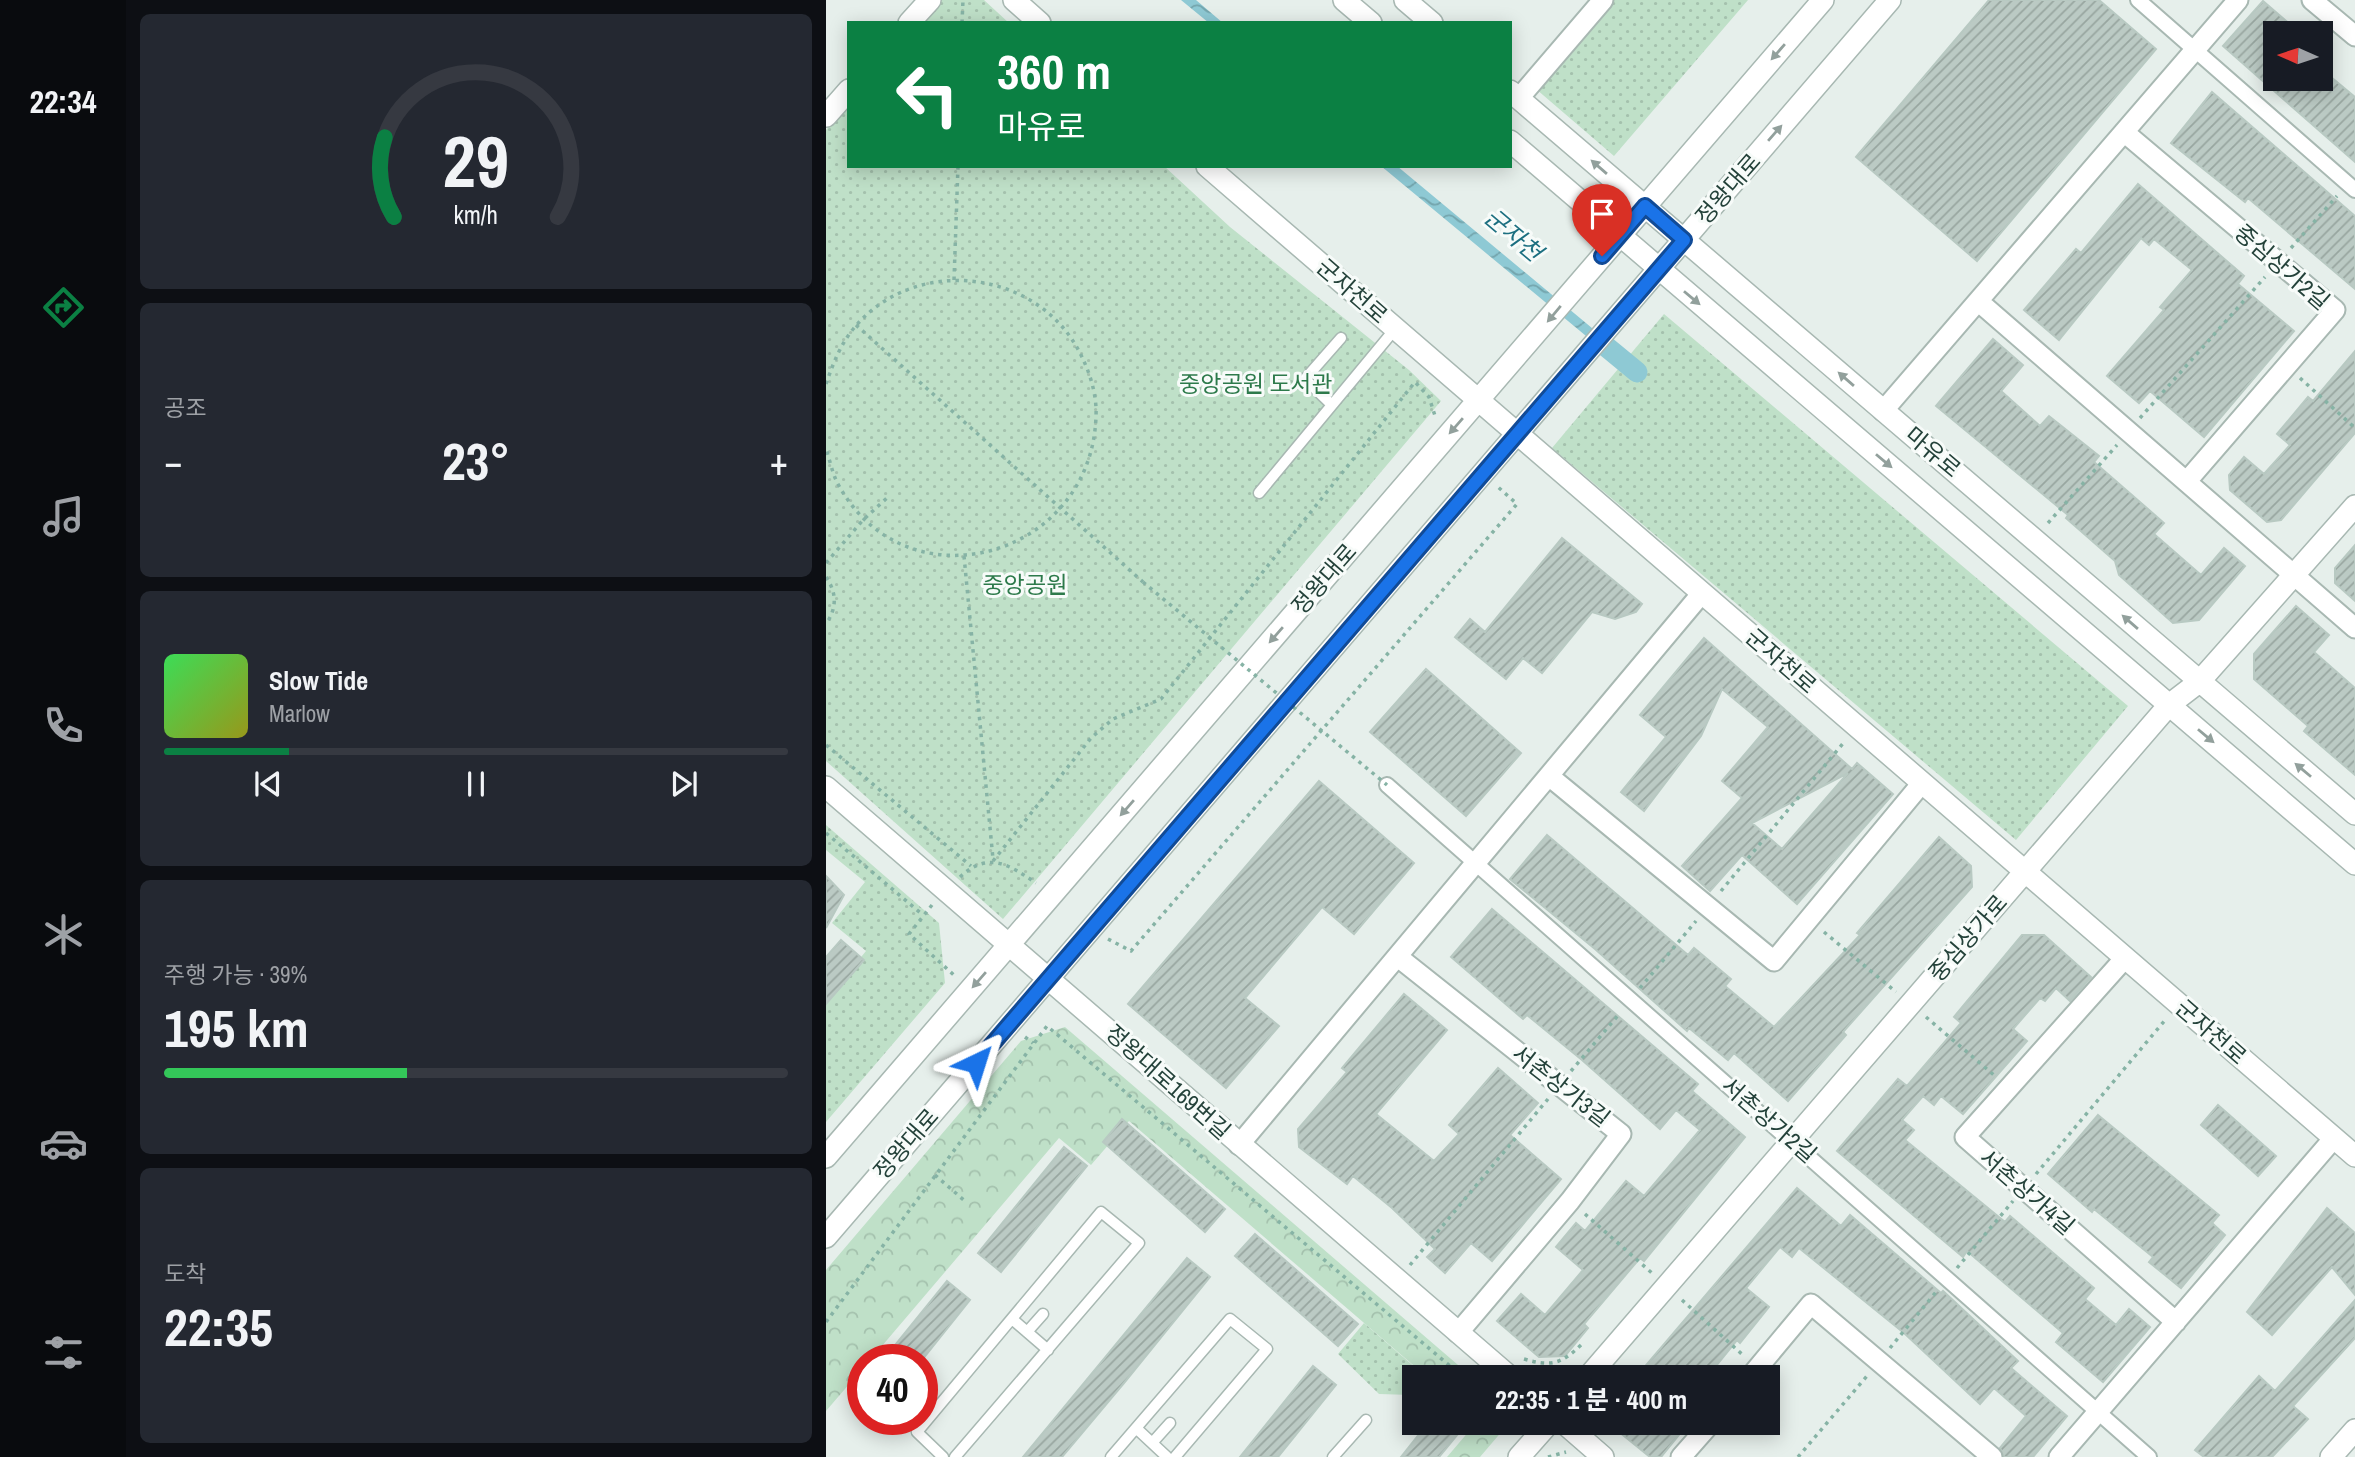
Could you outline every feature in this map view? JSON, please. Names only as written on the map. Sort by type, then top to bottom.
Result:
[{"type":"street","points":[[911,21],[930,0]]},
{"type":"street","points":[[1014,0],[1038,21]]},
{"type":"street","points":[[1344,0],[1369,21]]},
{"type":"street","points":[[1405,0],[1430,21]]},
{"type":"street","points":[[1515,94],[1603,0]]},
{"type":"street","name":"정왕대로","points":[[826,1157],[1502,376],[1823,0]]},
{"type":"street","name":"정왕대로","points":[[826,1237],[1890,0]]},
{"type":"street","points":[[2138,0],[2351,187]]},
{"type":"street","points":[[1883,411],[2238,0]]},
{"type":"street","points":[[2312,0],[2355,36]]},
{"type":"street","points":[[826,116],[847,92]]},
{"type":"street","name":"마유로","points":[[1515,94],[2355,814]]},
{"type":"street","name":"중심상가2길","points":[[2124,132],[2335,310],[2187,481]]},
{"type":"street","name":"마유로","points":[[1512,143],[2355,864]]},
{"type":"street","name":"군자천로","points":[[1209,168],[2355,1156]]},
{"type":"street","points":[[1978,301],[2355,628]]},
{"type":"street","name":"중심상가로","points":[[1598,1365],[2169,705],[2199,682],[2355,506]]},
{"type":"street","points":[[1239,1145],[1702,593]]},
{"type":"street","points":[[1549,776],[1774,961],[1922,783]]},
{"type":"street","name":"서촌상가2길","points":[[1387,785],[2149,1457]]},
{"type":"street","name":"정왕대로169번길","points":[[826,787],[1050,977],[1239,1145],[1496,1365]]},
{"type":"street","name":"서촌상가3길","points":[[1398,957],[1621,1133],[1570,1201],[1458,1333]]},
{"type":"street","name":"서촌상가4길","points":[[2125,958],[1965,1137],[2176,1322]]},
{"type":"street","points":[[2059,1457],[2334,1138]]},
{"type":"street","points":[[1760,1365],[1811,1304],[1992,1457]]},
{"type":"street","points":[[2331,1457],[2355,1430]]},
{"type":"street","points":[[1519,1457],[1538,1435]]},
{"type":"street","points":[[1578,1435],[1604,1457]]},
{"type":"street","points":[[1681,1457],[1700,1435]]},
{"type":"lane","points":[[1259,493],[1396,328]]},
{"type":"lane","points":[[1332,405],[1305,379],[1341,338]]},
{"type":"lane","points":[[943,1457],[917,1432],[1101,1213],[1139,1242],[955,1457]]},
{"type":"lane","points":[[1027,1332],[1043,1314]]},
{"type":"lane","points":[[1012,1319],[1048,1350]]},
{"type":"lane","points":[[1111,1457],[1230,1319],[1267,1349],[1175,1457]]},
{"type":"lane","points":[[1334,1457],[1366,1420]]},
{"type":"lane","points":[[1152,1443],[1170,1423]]},
{"type":"lane","points":[[1136,1428],[1167,1457]]},
{"type":"path","points":[[962,21],[963,0]]},
{"type":"path","points":[[954,280],[958,168]]},
{"type":"path","points":[[2035,538],[2278,262],[2351,187]]},
{"type":"path","points":[[826,384],[836,355],[856,325],[875,308],[904,291],[941,280],[975,280],[1012,290],[1052,315],[1074,341],[1090,373],[1097,412],[1094,447],[1085,474],[1063,507],[1028,537],[999,550],[964,556],[921,551],[889,537],[866,518],[838,483],[826,449]]},
{"type":"path","points":[[856,325],[1063,507],[1143,582],[1387,785]]},
{"type":"path","points":[[2288,367],[2355,428]]},
{"type":"path","points":[[964,556],[993,861],[1091,738],[1113,719],[1161,699],[1415,382]]},
{"type":"path","points":[[826,563],[866,518],[888,498]]},
{"type":"path","points":[[1131,951],[1517,504]]},
{"type":"path","points":[[826,577],[835,601],[826,624]]},
{"type":"path","points":[[826,745],[971,866]]},
{"type":"path","points":[[826,833],[923,916]]},
{"type":"path","points":[[1798,1457],[2179,1004]]},
{"type":"path","points":[[826,1322],[1047,1026],[1448,1365]]},
{"type":"path","points":[[935,1175],[965,1202]]},
{"type":"path","points":[[1524,1359],[1541,1364],[1565,1360],[1581,1345]]},
{"type":"path","points":[[1548,1457],[1567,1452],[1573,1457]]},
{"type":"green space","points":[[938,0],[984,0],[1007,21],[920,21]]},
{"type":"green space","points":[[1613,0],[1748,0],[1614,156],[1536,89]]},
{"type":"green space","name":"중앙공원","points":[[847,105],[847,168],[1166,168],[1230,227],[1409,370],[1441,401],[1003,919],[826,761],[826,130]]},
{"type":"green space","points":[[1664,314],[2128,706],[2016,840],[1552,448]]},
{"type":"green space","points":[[826,825],[939,923],[945,983],[826,1122],[826,1000],[866,951],[832,923],[865,882],[826,850]]},
{"type":"green space","points":[[1065,1027],[1458,1365],[1413,1365],[1129,1121],[1091,1165],[1059,1138],[884,1344],[847,1344],[847,1387],[826,1411],[826,1270],[1021,1041]]},
{"type":"green space","points":[[1364,1323],[1412,1365],[1402,1365],[1402,1395],[1379,1394],[1338,1354]]},
{"type":"green space","points":[[1466,1435],[1499,1435],[1480,1457],[1447,1457]]},
{"type":"water","points":[[1181,0],[1196,0],[1221,21],[1207,21]]},
{"type":"water","points":[[1383,168],[1399,168],[1628,358],[1621,365]]},
{"type":"building","points":[[1989,0],[2099,0],[2156,49],[1977,261],[1856,157]]},
{"type":"building","points":[[2263,1],[2286,21],[2263,21],[2263,81],[2223,46]]},
{"type":"building","points":[[2333,79],[2355,97],[2355,162],[2274,91],[2333,91]]},
{"type":"building","points":[[2212,92],[2355,216],[2355,289],[2248,198],[2245,202],[2171,143]]},
{"type":"building","points":[[2138,184],[2244,276],[2238,284],[2294,331],[2204,437],[2150,391],[2139,403],[2107,376],[2164,310],[2160,307],[2192,270],[2154,239],[2149,245],[2141,238],[2059,340],[2024,310],[2076,249],[2081,253]]},
{"type":"building","points":[[1993,339],[2023,365],[2001,391],[2040,426],[2049,416],[2099,456],[2094,462],[2164,523],[2154,534],[2201,575],[2224,548],[2245,566],[2199,620],[2173,623],[2119,575],[2115,561],[2066,518],[2068,515],[1936,406]]},
{"type":"building","points":[[2355,351],[2355,433],[2281,520],[2267,522],[2230,490],[2229,475],[2244,457],[2264,474],[2290,445],[2277,434],[2308,397],[2313,401]]},
{"type":"building","points":[[1562,538],[1642,604],[1636,612],[1615,619],[1592,612],[1542,673],[1523,658],[1506,679],[1455,637],[1470,619],[1485,632]]},
{"type":"building","points":[[2355,545],[2355,601],[2335,583],[2335,568]]},
{"type":"building","points":[[2296,606],[2329,635],[2314,652],[2355,688],[2355,775],[2304,731],[2308,726],[2254,679],[2254,654]]},
{"type":"building","points":[[1704,638],[1852,769],[1857,763],[1893,794],[1797,904],[1742,855],[1710,891],[1682,866],[1742,798],[1722,781],[1768,727],[1722,689],[1701,736],[1644,811],[1621,792],[1666,737],[1640,715]],"holes":[[[1848,773],[1782,849],[1752,823]]]},
{"type":"building","points":[[1426,669],[1521,753],[1466,816],[1370,732]]},
{"type":"building","points":[[1319,781],[1414,863],[1354,934],[1322,907],[1245,998],[1279,1026],[1226,1088],[1128,1004]]},
{"type":"building","points":[[1547,835],[1688,955],[1694,948],[1731,979],[1725,986],[1774,1027],[1860,935],[1857,933],[1939,837],[1971,866],[1972,887],[1843,1032],[1846,1035],[1788,1101],[1734,1053],[1728,1060],[1689,1028],[1687,1031],[1595,949],[1510,879]]},
{"type":"building","points":[[826,876],[844,895],[826,928]]},
{"type":"building","points":[[1492,909],[1698,1084],[1692,1091],[1745,1137],[1644,1261],[1640,1258],[1584,1324],[1588,1328],[1565,1356],[1539,1357],[1497,1321],[1521,1294],[1545,1315],[1583,1270],[1556,1247],[1576,1223],[1585,1231],[1626,1181],[1644,1196],[1700,1130],[1676,1110],[1660,1129],[1582,1060],[1527,1015],[1523,1019],[1451,957]]},
{"type":"building","points":[[2022,935],[2044,935],[2091,977],[2070,1001],[2056,988],[2045,1001],[2040,998],[2013,1029],[2027,1041],[1963,1114],[1941,1096],[1934,1105],[1923,1096],[1902,1120],[1914,1130],[1905,1140],[2005,1222],[2010,1216],[2094,1288],[2085,1299],[2116,1325],[2129,1309],[2150,1327],[2103,1382],[2056,1342],[2063,1333],[1967,1251],[1963,1257],[1837,1151],[1898,1079],[1907,1086],[1961,1023],[1954,1017]]},
{"type":"building","points":[[841,940],[864,960],[826,1004],[826,957]]},
{"type":"building","points":[[1404,994],[1447,1030],[1376,1114],[1434,1161],[1459,1134],[1449,1125],[1498,1068],[1538,1103],[1510,1135],[1561,1179],[1492,1261],[1471,1243],[1445,1273],[1427,1257],[1435,1249],[1392,1208],[1353,1176],[1347,1184],[1299,1147],[1298,1129],[1347,1072],[1342,1068]]},
{"type":"building","points":[[2218,1105],[2276,1156],[2258,1176],[2201,1125]]},
{"type":"building","points":[[2098,1115],[2219,1215],[2212,1223],[2225,1235],[2181,1288],[2149,1262],[2153,1257],[2094,1209],[2092,1212],[2048,1174]]},
{"type":"building","points":[[1122,1119],[1225,1209],[1205,1232],[1103,1142]]},
{"type":"building","points":[[1064,1147],[1087,1166],[1001,1272],[978,1253]]},
{"type":"building","points":[[1797,1188],[1841,1226],[1850,1215],[1941,1293],[1943,1291],[2018,1361],[2011,1368],[2067,1416],[2033,1457],[2004,1457],[2000,1448],[2026,1416],[1994,1388],[1980,1404],[1904,1333],[1799,1248],[1792,1257],[1780,1247],[1746,1288],[1769,1307],[1740,1343],[1737,1340],[1717,1365],[1646,1365]]},
{"type":"building","points":[[2327,1208],[2355,1233],[2355,1295],[2332,1267],[2272,1335],[2247,1312]]},
{"type":"building","points":[[1255,1234],[1358,1324],[1338,1346],[1235,1256]]},
{"type":"building","points":[[1187,1258],[1210,1277],[1124,1383],[1062,1457],[1023,1457]]},
{"type":"building","points":[[947,1281],[970,1300],[935,1344],[896,1344]]},
{"type":"building","points":[[2355,1300],[2355,1338],[2293,1406],[2308,1419],[2272,1457],[2204,1457],[2195,1450],[2259,1376],[2275,1391]]},
{"type":"building","points":[[1313,1366],[1336,1385],[1278,1457],[1240,1457]]},
{"type":"building","points":[[1418,1435],[1457,1435],[1439,1457],[1401,1457]]},
{"type":"building","points":[[1623,1435],[1679,1435],[1661,1457],[1650,1457]]},
{"type":"waterway","name":"군자천","points":[[1603,344],[1637,372]]},
{"type":"route","points":[[976,1063],[1684,240],[1645,206],[1602,256]]},
{"type":"park label","name":"중앙공원 도서관","points":[[1256,384]]}]
